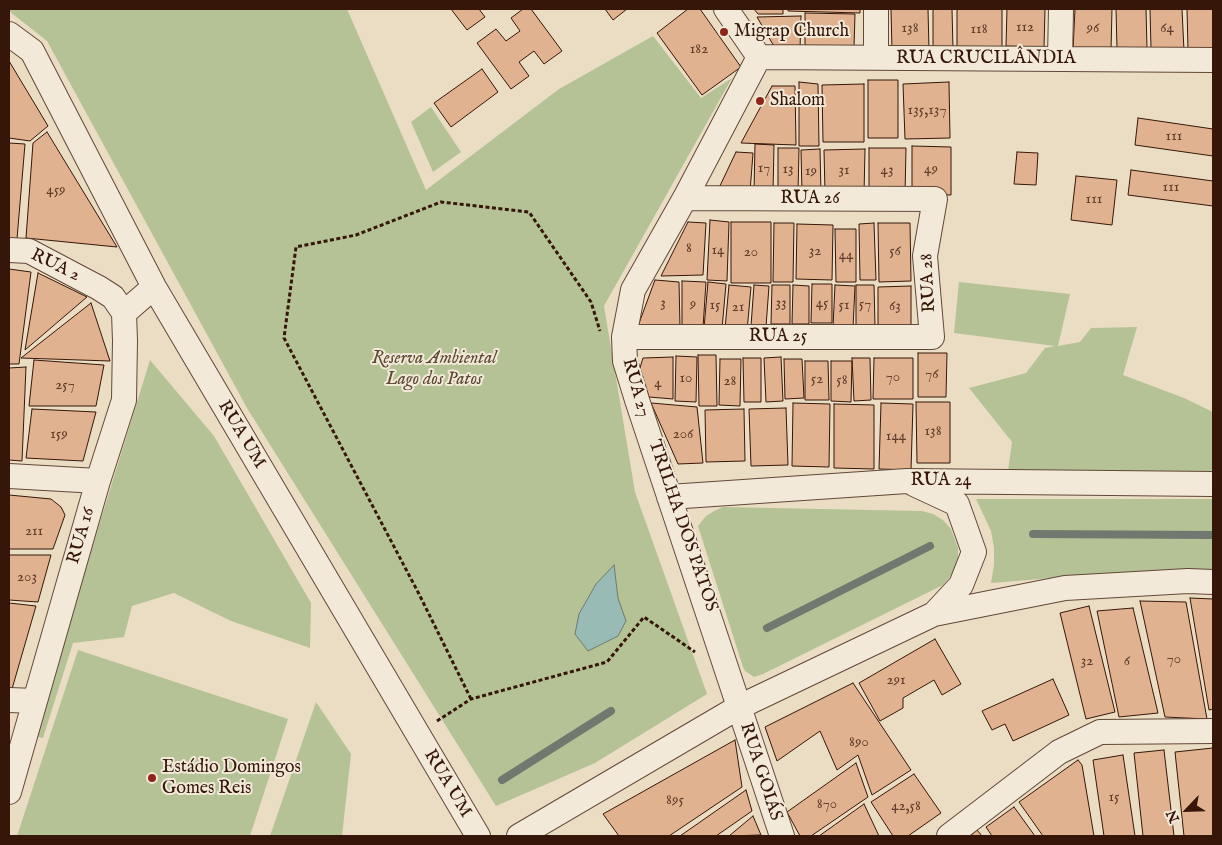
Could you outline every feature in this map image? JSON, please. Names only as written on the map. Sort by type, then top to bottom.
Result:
[{"type":"street","points":[[726,9],[759,57]]},
{"type":"street","points":[[876,9],[876,58]]},
{"type":"street","points":[[1060,59],[1061,9]]},
{"type":"street","name":"RUA UM","points":[[9,34],[32,51],[154,287],[478,836]]},
{"type":"street","name":"RUA CRUCILÂNDIA","points":[[759,57],[1213,60]]},
{"type":"street","name":"RUA 27","points":[[739,707],[625,361],[614,339],[633,290],[685,198],[759,57]]},
{"type":"street","name":"RUA 26","points":[[685,198],[935,199]]},
{"type":"street","name":"RUA 28","points":[[932,337],[925,256],[935,199]]},
{"type":"street","name":"RUA 2","points":[[9,250],[29,251],[99,288],[113,297],[124,314]]},
{"type":"street","points":[[124,314],[154,287]]},
{"type":"street","name":"RUA 16","points":[[9,792],[98,481],[124,400],[124,314]]},
{"type":"street","name":"RUA 25","points":[[614,339],[932,337]]},
{"type":"street","points":[[9,476],[98,481]]},
{"type":"street","points":[[907,481],[957,504],[974,552],[961,585],[934,614]]},
{"type":"street","name":"RUA 24","points":[[669,497],[907,481],[1213,484]]},
{"type":"street","points":[[519,836],[739,707],[934,614],[1065,588],[1188,581],[1213,582]]},
{"type":"street","points":[[9,700],[35,701]]},
{"type":"street","name":"RUA GOIÁS","points":[[739,707],[782,836]]},
{"type":"street","points":[[949,836],[1059,752],[1100,732],[1213,730]]},
{"type":"path","points":[[471,699],[419,594],[284,338],[296,247],[356,235],[441,202],[529,212],[614,339]]},
{"type":"path","points":[[418,733],[471,699],[607,662],[644,617],[700,656]]},
{"type":"green space","name":"Reserva Ambiental Lago dos Patos","points":[[9,9],[347,9],[426,190],[559,89],[653,36],[701,98],[732,78],[604,306],[635,492],[707,694],[595,763],[496,806],[247,408],[47,41],[9,11]]},
{"type":"green space","points":[[431,107],[461,152],[433,172],[411,122]]},
{"type":"green space","points":[[959,282],[1070,294],[1058,346],[1080,342],[1091,328],[1137,327],[1123,375],[1184,398],[1213,412],[1213,467],[1210,473],[1008,471],[1012,442],[969,388],[1026,373],[1045,348],[1055,346],[954,333]]},
{"type":"green space","points":[[150,360],[214,436],[311,603],[310,648],[231,621],[174,593],[132,606],[124,637],[73,643],[43,738],[34,736]]},
{"type":"green space","points":[[976,499],[1213,499],[1213,570],[1194,569],[1102,574],[991,583],[994,548],[991,531]]},
{"type":"green space","points":[[723,507],[922,511],[933,514],[943,520],[951,529],[958,548],[956,569],[943,585],[754,677],[745,671],[743,667],[698,526],[706,516]]},
{"type":"green space","name":"Estádio Domingos Gomes Reis","points":[[78,650],[288,719],[250,836],[17,836]]},
{"type":"green space","points":[[316,702],[351,754],[342,836],[270,836]]},
{"type":"water","points":[[614,565],[618,598],[626,621],[618,636],[588,651],[575,634],[579,614],[596,584]]},
{"type":"building","points":[[451,9],[479,9],[485,17],[467,30]]},
{"type":"building","points":[[523,9],[531,9],[562,51],[544,64],[534,51],[519,62],[529,76],[511,89],[477,43],[496,29],[506,41],[520,31],[511,18]]},
{"type":"building","points":[[605,9],[627,9],[613,20]]},
{"type":"building","points":[[688,9],[700,9],[741,67],[702,95],[657,33]]},
{"type":"building","points":[[754,9],[783,9],[783,14],[758,14]]},
{"type":"building","points":[[788,9],[860,9],[860,13],[788,11]]},
{"type":"building","points":[[891,9],[928,9],[929,50],[892,50]]},
{"type":"building","points":[[933,9],[952,9],[953,49],[933,47]]},
{"type":"building","points":[[957,9],[1002,9],[1002,51],[957,51]]},
{"type":"building","points":[[1007,9],[1045,9],[1044,47],[1006,46]]},
{"type":"building","points":[[1075,9],[1112,9],[1111,51],[1073,50]]},
{"type":"building","points":[[1116,9],[1146,9],[1147,49],[1117,49]]},
{"type":"building","points":[[1150,9],[1182,9],[1184,51],[1151,49]]},
{"type":"building","points":[[1187,9],[1213,9],[1213,48],[1188,49]]},
{"type":"building","points":[[805,13],[855,14],[854,47],[805,46]]},
{"type":"building","points":[[801,16],[800,49],[775,48],[757,17]]},
{"type":"building","points":[[9,61],[48,126],[30,141],[9,138]]},
{"type":"building","points":[[482,69],[498,92],[451,127],[434,103]]},
{"type":"building","points":[[868,80],[898,80],[898,138],[868,138]]},
{"type":"building","points":[[799,82],[818,84],[819,146],[799,146]]},
{"type":"building","points":[[949,82],[950,138],[905,139],[903,84]]},
{"type":"building","points":[[864,84],[864,142],[823,142],[822,85]]},
{"type":"building","points":[[772,86],[795,86],[796,145],[741,143]]},
{"type":"building","points":[[1138,118],[1213,129],[1213,156],[1135,145]]},
{"type":"building","points":[[47,132],[117,247],[26,238],[33,143]]},
{"type":"building","points":[[9,143],[25,144],[17,239],[9,238]]},
{"type":"building","points":[[755,144],[774,145],[773,193],[754,192]]},
{"type":"building","points":[[912,146],[951,147],[951,195],[912,194]]},
{"type":"building","points":[[778,148],[799,148],[798,193],[778,193]]},
{"type":"building","points":[[869,148],[906,148],[905,194],[869,193]]},
{"type":"building","points":[[820,149],[821,194],[802,194],[801,150]]},
{"type":"building","points":[[865,149],[864,195],[825,193],[824,150]]},
{"type":"building","points":[[736,152],[753,153],[750,192],[718,190]]},
{"type":"building","points":[[1017,152],[1038,153],[1036,185],[1014,184]]},
{"type":"building","points":[[1131,170],[1213,181],[1213,206],[1128,195]]},
{"type":"building","points":[[1076,176],[1117,180],[1112,225],[1071,220]]},
{"type":"building","points":[[710,220],[729,222],[727,281],[707,280]]},
{"type":"building","points":[[688,222],[706,223],[703,275],[661,276]]},
{"type":"building","points":[[731,222],[771,222],[771,283],[731,283]]},
{"type":"building","points":[[774,223],[794,223],[793,282],[773,282]]},
{"type":"building","points":[[874,223],[876,280],[860,280],[859,224]]},
{"type":"building","points":[[878,223],[910,223],[911,281],[879,282]]},
{"type":"building","points":[[797,224],[833,225],[832,280],[796,279]]},
{"type":"building","points":[[835,229],[856,229],[856,282],[836,282]]},
{"type":"building","points":[[9,269],[31,272],[19,364],[9,364]]},
{"type":"building","points":[[38,273],[87,297],[25,350]]},
{"type":"building","points":[[655,280],[679,282],[680,328],[638,326]]},
{"type":"building","points":[[682,281],[706,282],[703,328],[682,328]]},
{"type":"building","points":[[708,282],[726,284],[722,329],[704,328]]},
{"type":"building","points":[[812,284],[832,284],[832,323],[811,323]]},
{"type":"building","points":[[729,285],[751,287],[747,331],[725,329]]},
{"type":"building","points":[[754,285],[769,286],[766,327],[751,326]]},
{"type":"building","points":[[772,285],[790,285],[790,324],[771,324]]},
{"type":"building","points":[[793,285],[809,286],[809,324],[792,324]]},
{"type":"building","points":[[835,285],[855,286],[853,328],[833,327]]},
{"type":"building","points":[[856,285],[874,285],[875,326],[856,327]]},
{"type":"building","points":[[911,286],[911,327],[878,327],[878,287]]},
{"type":"building","points":[[91,303],[110,361],[21,358]]},
{"type":"building","points":[[918,353],[947,353],[946,397],[918,397]]},
{"type":"building","points":[[698,355],[716,355],[717,406],[699,406]]},
{"type":"building","points":[[676,356],[697,357],[696,402],[675,401]]},
{"type":"building","points":[[673,357],[673,399],[649,397],[639,371],[643,358]]},
{"type":"building","points":[[781,357],[783,401],[766,402],[764,358]]},
{"type":"building","points":[[743,358],[761,358],[761,402],[744,402]]},
{"type":"building","points":[[852,358],[870,358],[871,400],[854,401]]},
{"type":"building","points":[[874,358],[913,358],[913,399],[873,399]]},
{"type":"building","points":[[720,359],[741,359],[740,406],[719,405]]},
{"type":"building","points":[[784,359],[802,359],[804,398],[785,399]]},
{"type":"building","points":[[34,360],[104,365],[96,406],[29,406]]},
{"type":"building","points":[[805,361],[828,361],[829,400],[805,400]]},
{"type":"building","points":[[831,361],[852,361],[851,402],[831,401]]},
{"type":"building","points":[[26,367],[22,461],[9,460],[9,368]]},
{"type":"building","points":[[916,402],[950,402],[950,463],[917,463]]},
{"type":"building","points":[[651,403],[697,407],[703,463],[678,464]]},
{"type":"building","points":[[793,403],[830,404],[829,467],[792,466]]},
{"type":"building","points":[[881,403],[913,404],[911,470],[879,469]]},
{"type":"building","points":[[834,404],[874,405],[874,469],[834,468]]},
{"type":"building","points":[[786,408],[788,465],[751,466],[749,409]]},
{"type":"building","points":[[32,409],[96,412],[83,461],[26,458]]},
{"type":"building","points":[[744,409],[745,461],[706,462],[705,410]]},
{"type":"building","points":[[9,495],[51,499],[61,507],[65,515],[53,549],[9,549]]},
{"type":"building","points":[[9,555],[51,555],[38,602],[9,600]]},
{"type":"building","points":[[1190,598],[1213,599],[1213,709],[1209,710]]},
{"type":"building","points":[[1140,601],[1186,602],[1207,719],[1165,717]]},
{"type":"building","points":[[9,603],[36,606],[12,689],[9,689]]},
{"type":"building","points":[[1089,606],[1115,712],[1086,719],[1060,613]]},
{"type":"building","points":[[1133,608],[1158,713],[1119,717],[1097,611]]},
{"type":"building","points":[[935,639],[961,684],[942,695],[934,680],[903,698],[903,708],[880,721],[859,683]]},
{"type":"building","points":[[1053,679],[1069,715],[1013,741],[1005,724],[992,730],[982,711]]},
{"type":"building","points":[[853,683],[911,770],[872,795],[858,755],[837,770],[820,731],[777,761],[765,727]]},
{"type":"building","points":[[735,740],[742,787],[669,836],[619,836],[603,814]]},
{"type":"building","points":[[1213,748],[1213,836],[1184,836],[1175,752]]},
{"type":"building","points":[[1164,750],[1174,836],[1143,836],[1134,753]]},
{"type":"building","points":[[1123,755],[1135,836],[1104,836],[1093,760]]},
{"type":"building","points":[[1078,760],[1082,765],[1094,836],[1043,836],[1019,802]]},
{"type":"building","points":[[856,763],[868,797],[811,836],[800,836],[787,812]]},
{"type":"building","points":[[914,774],[941,813],[908,836],[893,836],[871,802]]},
{"type":"building","points":[[746,790],[752,811],[716,836],[680,836]]},
{"type":"building","points":[[864,804],[879,836],[819,836]]},
{"type":"building","points":[[1014,807],[1035,836],[992,836],[986,827]]},
{"type":"building","points":[[753,816],[761,835],[729,836]]},
{"type":"building","points":[[977,830],[982,836],[970,836]]},
{"type":"waterway","points":[[1033,534],[1213,535]]},
{"type":"waterway","points":[[767,628],[930,546]]},
{"type":"waterway","points":[[502,780],[611,711]]},
{"type":"place","name":"Migrap Church","points":[[724,32]]},
{"type":"place","name":"Shalom","points":[[760,101]]},
{"type":"place","name":"Estádio Domingos Gomes Reis","points":[[152,778]]}]
